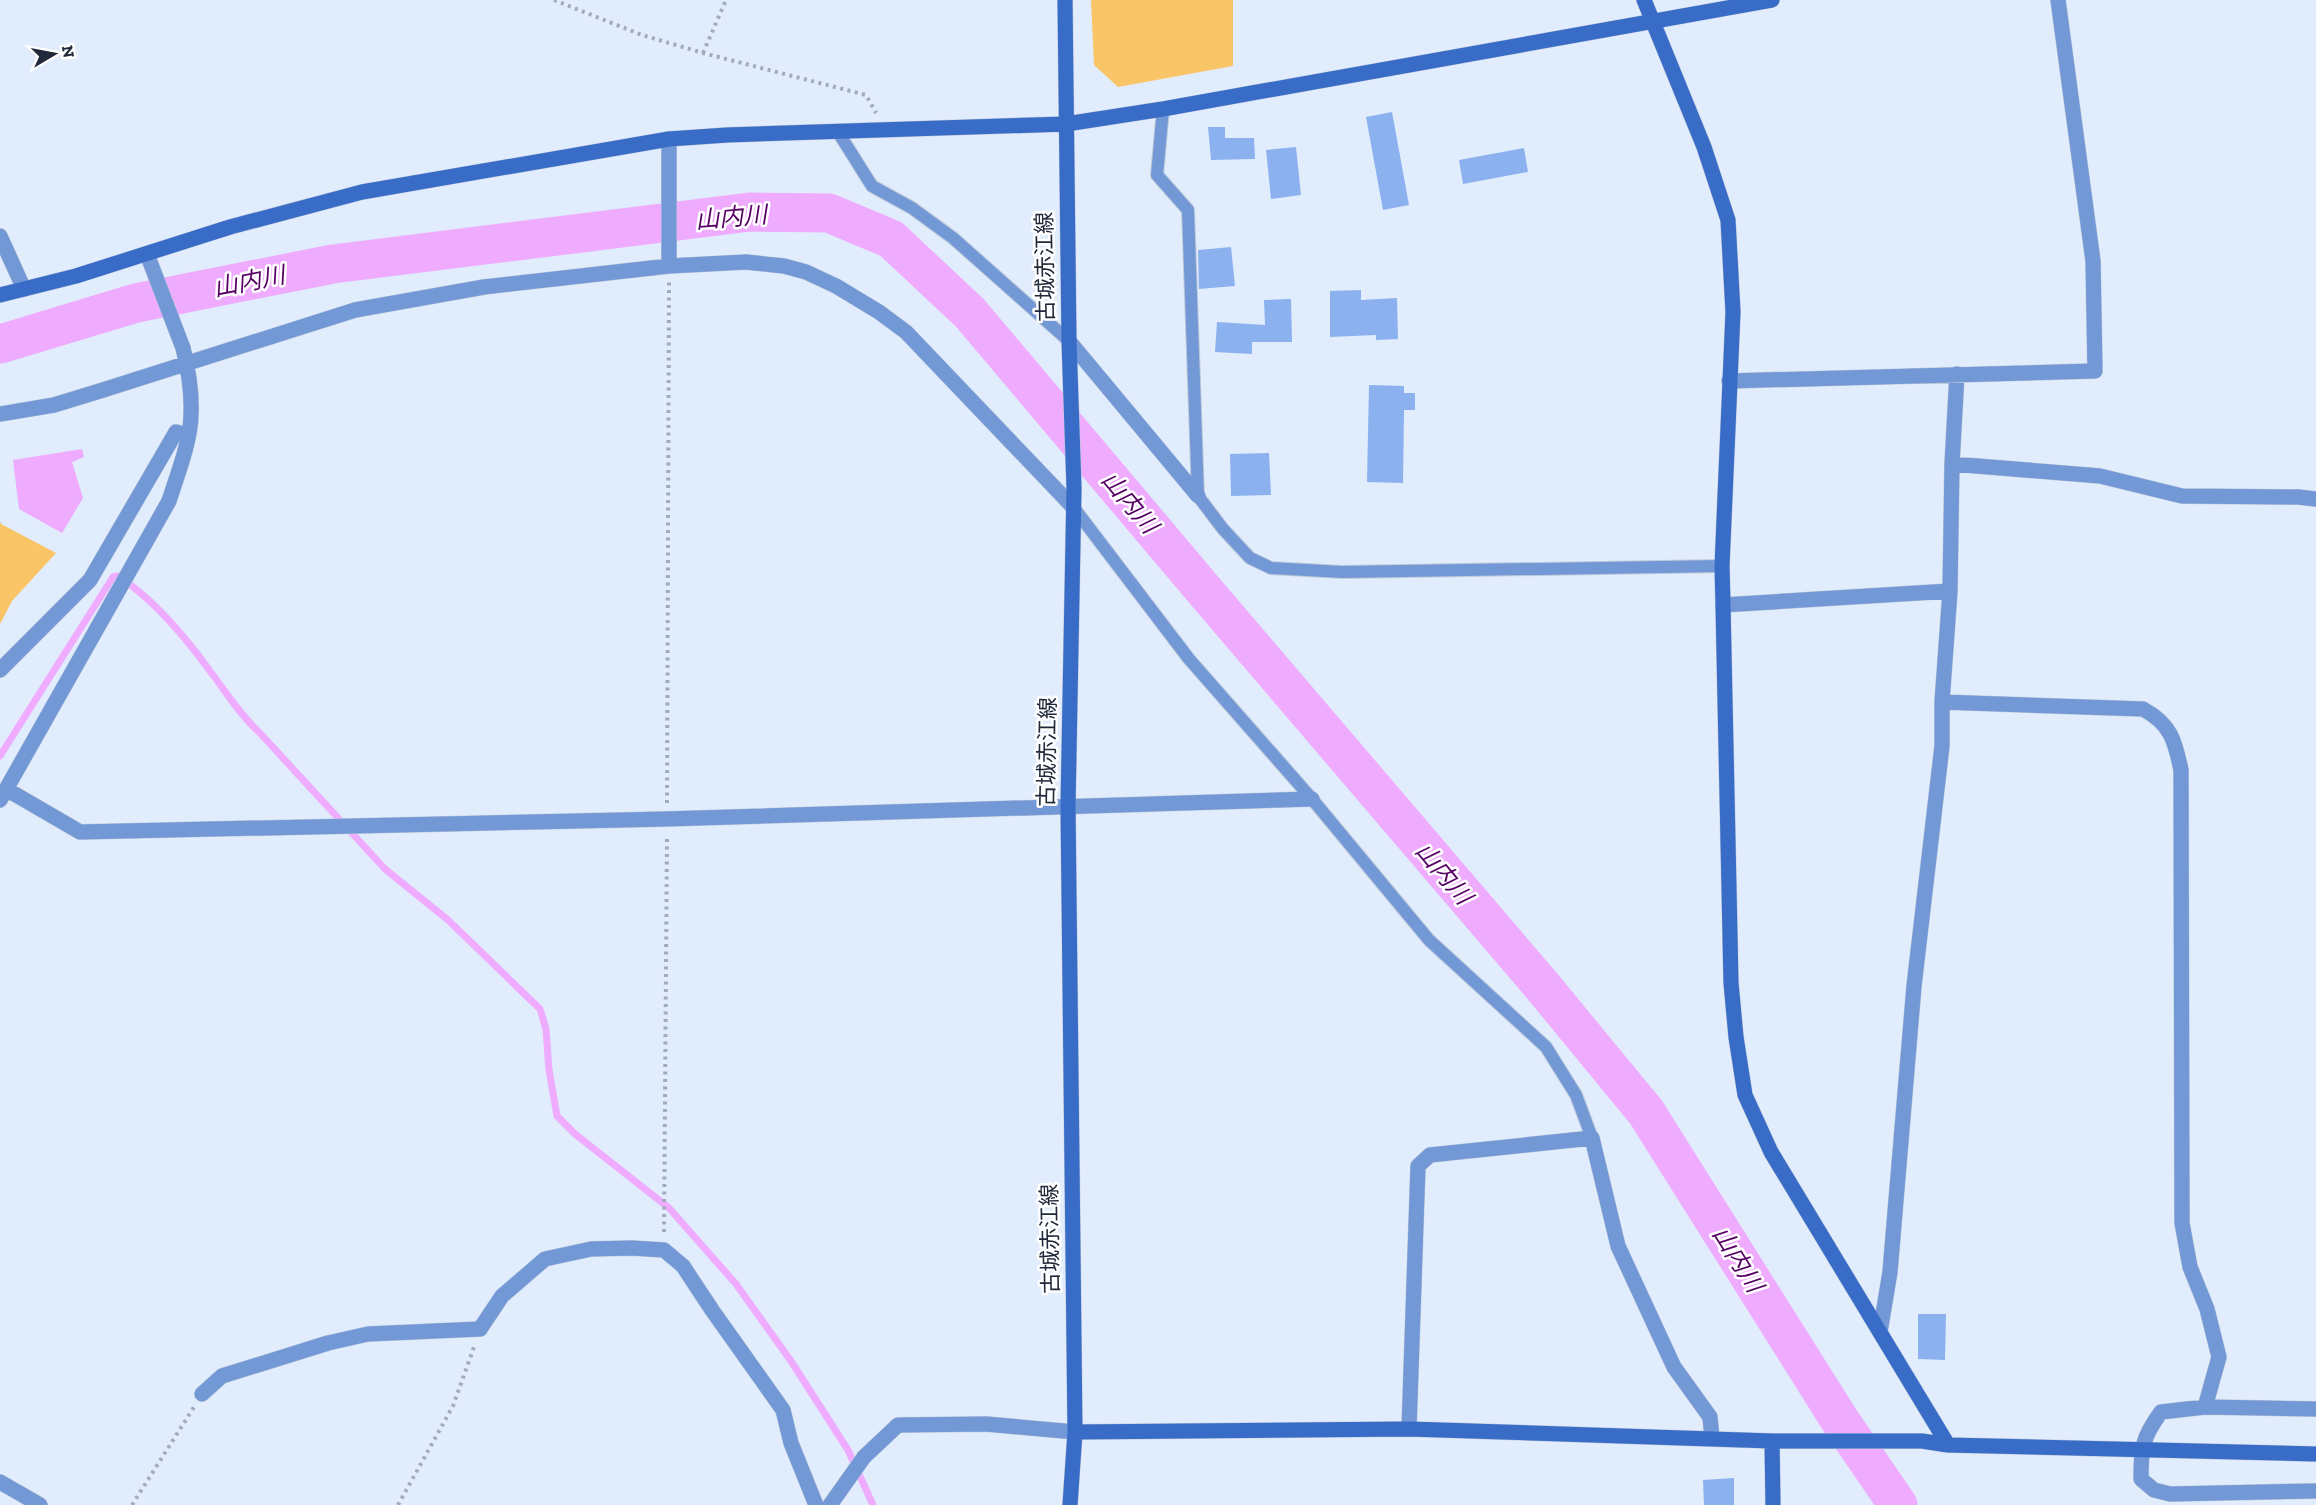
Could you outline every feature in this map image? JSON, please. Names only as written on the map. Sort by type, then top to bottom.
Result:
[{"type":"street","name":"古城赤江線","points":[[1065,0],[1069,360],[1074,488],[1068,806],[1075,1432],[1070,1505]]},
{"type":"street","points":[[1644,0],[1704,147],[1728,220],[1733,312],[1722,566],[1731,983],[1745,1095],[1771,1152],[1948,1445]]},
{"type":"street","points":[[0,295],[147,254],[230,227],[362,192],[669,139],[727,135],[1066,124],[1163,110],[1772,0]]},
{"type":"street","points":[[1729,381],[2095,371],[2093,261],[2058,0]]},
{"type":"street","points":[[669,139],[669,266]]},
{"type":"street","points":[[0,236],[24,289]]},
{"type":"street","points":[[147,254],[185,355],[192,415],[181,464],[169,501],[3,794],[80,832],[666,819],[1312,799]]},
{"type":"street","points":[[0,414],[54,405],[185,355],[355,310],[484,287],[669,266],[746,262],[784,266],[806,272],[836,286],[879,312],[906,332],[1074,508]]},
{"type":"street","points":[[1069,341],[1198,496]]},
{"type":"street","points":[[1880,1332],[1890,1272],[1914,986],[1941,757],[1942,702],[1950,591],[1952,464],[1958,374]]},
{"type":"street","points":[[0,670],[90,580],[176,432],[187,435]]},
{"type":"street","points":[[1952,464],[2100,476],[2182,496],[2298,496],[2316,499]]},
{"type":"street","points":[[1723,604],[1950,591]]},
{"type":"street","points":[[1942,702],[2143,709],[2157,716],[2171,732],[2177,748],[2181,770],[2182,1223],[2190,1267],[2207,1309],[2219,1357],[2205,1407]]},
{"type":"street","points":[[1409,1429],[1418,1167],[1430,1155],[1593,1138],[1618,1246],[1674,1367],[1710,1417],[1712,1438]]},
{"type":"street","points":[[202,1394],[222,1376],[348,1338],[368,1334],[480,1329],[502,1296],[545,1259],[591,1249],[632,1248],[664,1251],[683,1266],[711,1310],[783,1410],[791,1443],[816,1505]]},
{"type":"street","points":[[2316,1409],[2205,1407],[2161,1412],[2150,1427],[2141,1449],[2141,1479],[2154,1490],[2170,1494],[2316,1491]]},
{"type":"street","points":[[830,1505],[864,1457],[898,1425],[986,1424],[1075,1432],[1409,1429],[1772,1441],[1922,1441],[1948,1445],[2316,1454]]},
{"type":"street","points":[[1772,1441],[1773,1505]]},
{"type":"street","points":[[0,1482],[40,1505]]},
{"type":"lane","points":[[1163,110],[1157,175],[1188,210],[1198,496],[1223,529],[1250,558],[1271,568],[1342,572],[1722,566]]},
{"type":"lane","points":[[838,132],[872,186],[912,208],[953,238],[1069,341]]},
{"type":"lane","points":[[1074,508],[1189,659],[1312,799],[1429,940],[1546,1047],[1576,1095],[1593,1138]]},
{"type":"path","points":[[554,0],[642,35],[866,95],[887,131]]},
{"type":"path","points":[[703,53],[726,0]]},
{"type":"path","points":[[664,1251],[669,266]]},
{"type":"path","points":[[398,1505],[453,1406],[480,1329]]},
{"type":"path","points":[[132,1505],[202,1394]]},
{"type":"shaded area","points":[[1091,0],[1233,0],[1233,66],[1118,87],[1094,65]]},
{"type":"shaded area","points":[[82,449],[84,457],[72,462],[83,498],[62,533],[19,509],[13,460]]},
{"type":"shaded area","points":[[0,521],[1,524],[56,553],[12,601],[0,624]]},
{"type":"building","points":[[1392,112],[1409,205],[1383,210],[1366,117]]},
{"type":"building","points":[[1208,127],[1225,127],[1225,138],[1254,138],[1255,159],[1211,160]]},
{"type":"building","points":[[1296,147],[1301,195],[1271,199],[1266,150]]},
{"type":"building","points":[[1524,148],[1528,172],[1463,184],[1459,160]]},
{"type":"building","points":[[1231,247],[1235,286],[1199,289],[1198,250]]},
{"type":"building","points":[[1361,290],[1361,300],[1397,298],[1398,339],[1376,340],[1376,335],[1330,337],[1330,291]]},
{"type":"building","points":[[1291,299],[1292,342],[1252,342],[1252,354],[1215,352],[1217,322],[1265,325],[1264,300]]},
{"type":"building","points":[[1369,385],[1404,386],[1404,393],[1415,393],[1415,410],[1404,410],[1403,483],[1367,482]]},
{"type":"building","points":[[1269,453],[1271,495],[1231,496],[1230,454]]},
{"type":"building","points":[[1918,1314],[1946,1314],[1945,1360],[1918,1359]]},
{"type":"building","points":[[1734,1478],[1734,1505],[1704,1505],[1703,1480]]},
{"type":"waterway","name":"山内川","points":[[0,344],[136,303],[333,264],[750,212],[829,213],[891,239],[970,313],[1543,987],[1646,1112],[1839,1419],[1898,1505]]},
{"type":"waterway","points":[[0,756],[113,577],[118,576],[131,585],[168,619],[246,718],[385,869],[448,920],[540,1009],[546,1029],[549,1070],[557,1116],[575,1134],[669,1208],[736,1284],[791,1361],[848,1450],[873,1505]]}]
